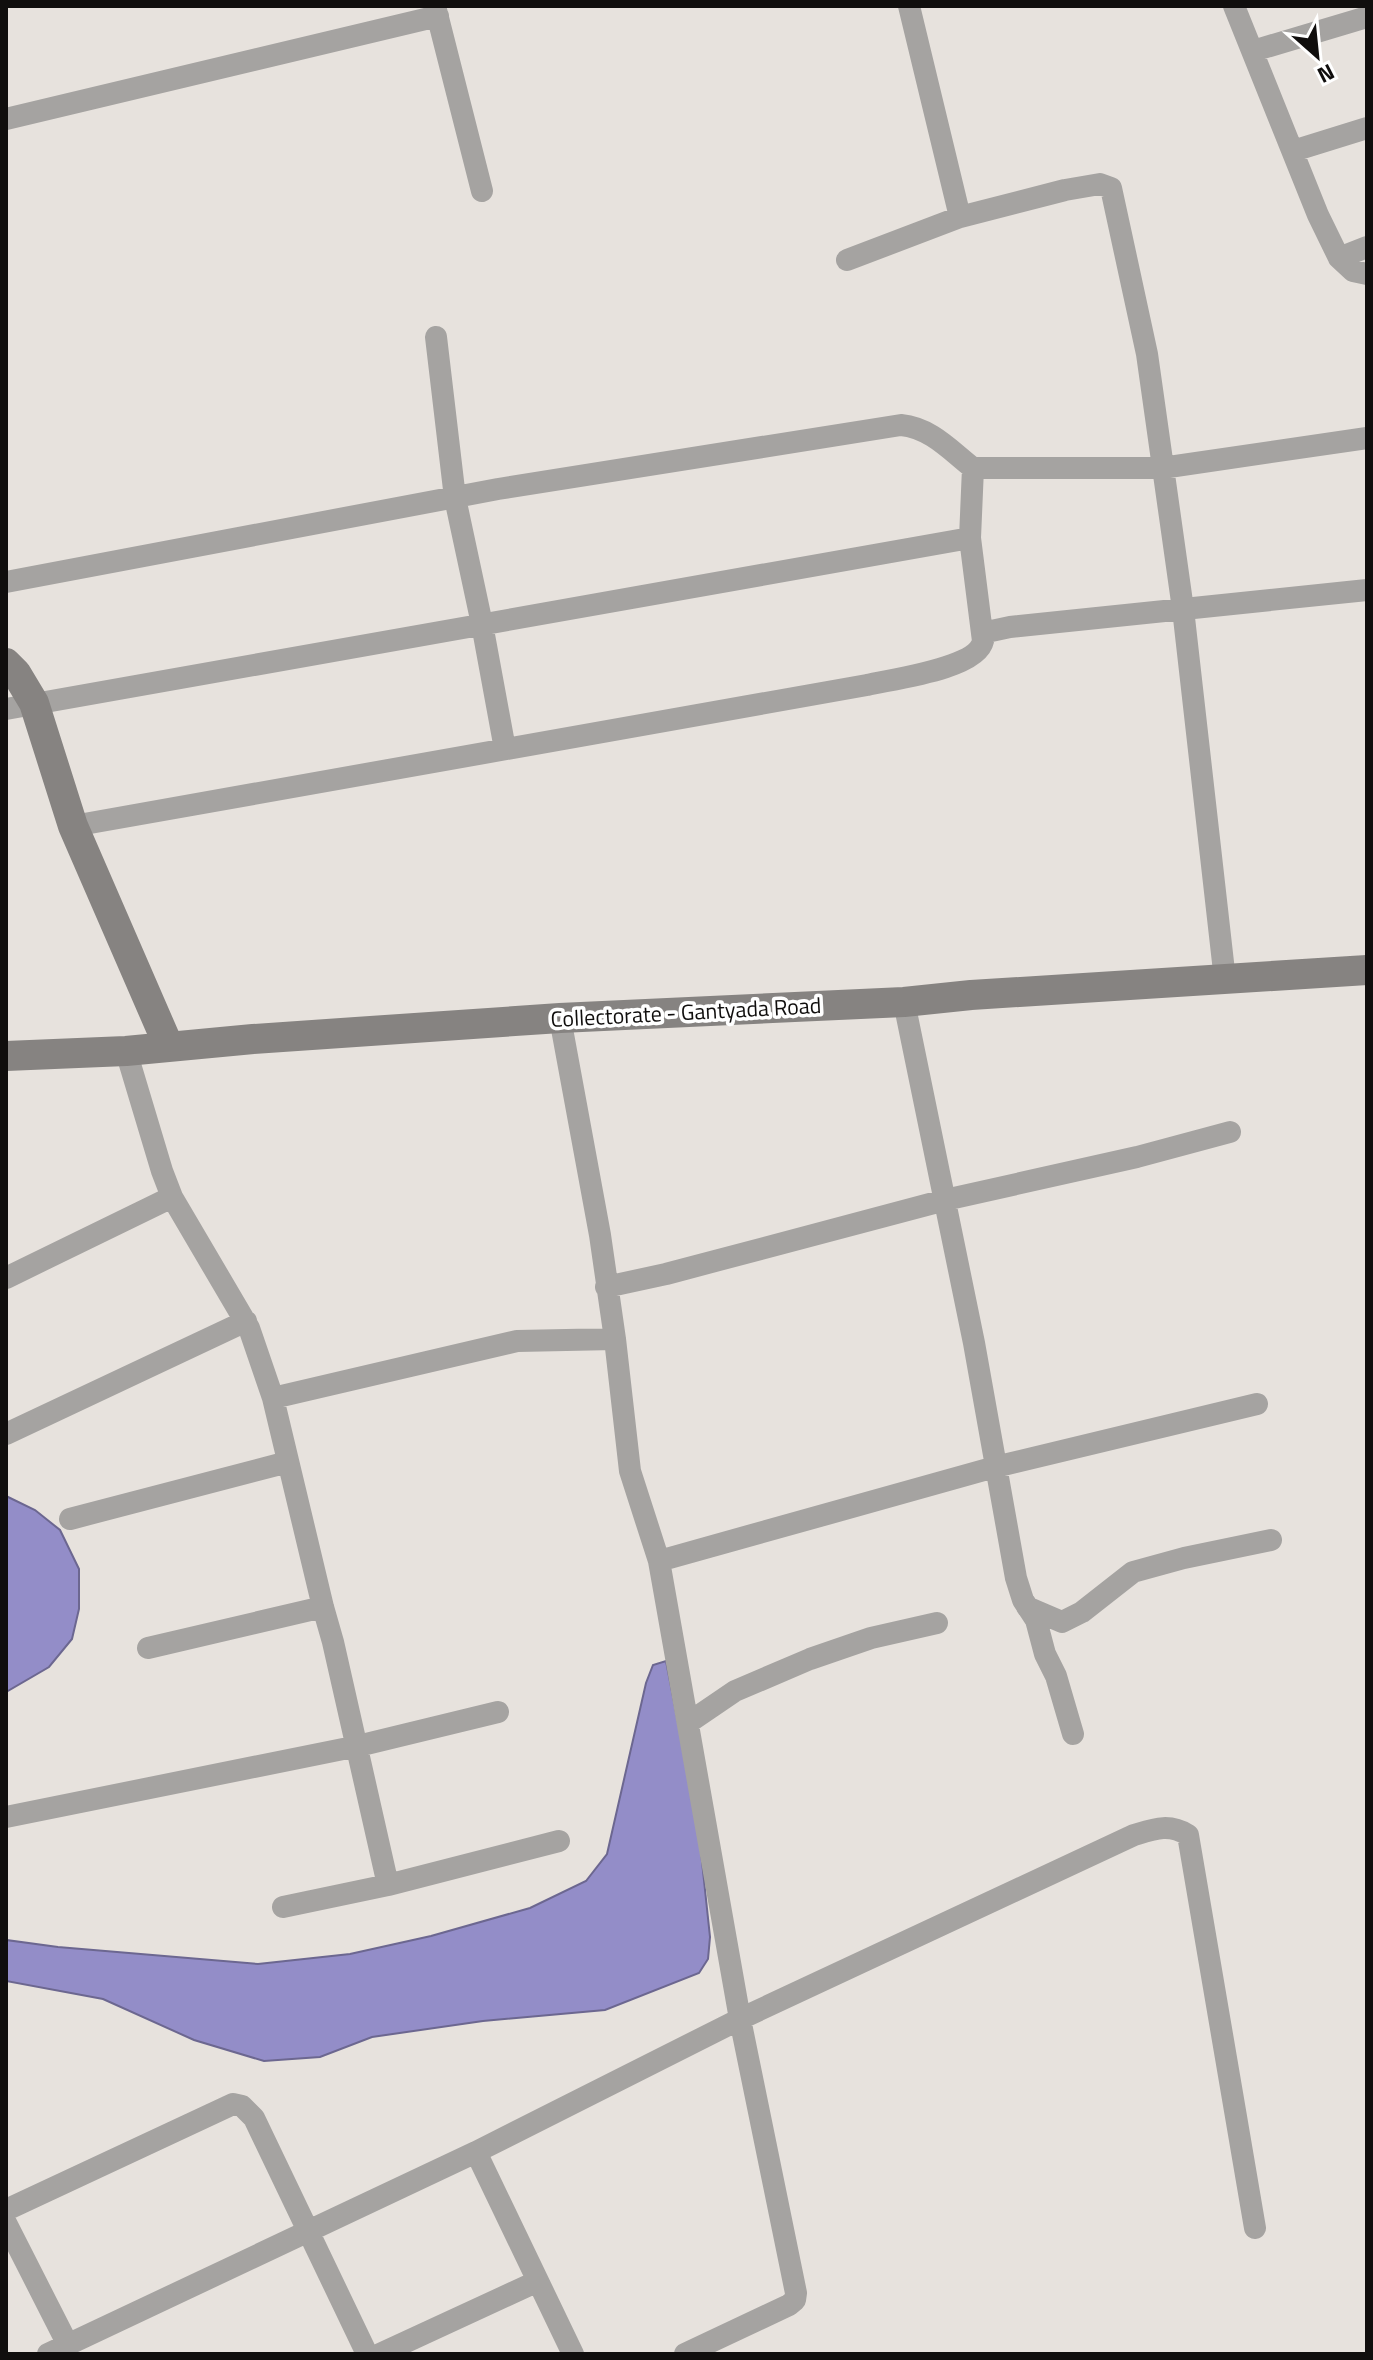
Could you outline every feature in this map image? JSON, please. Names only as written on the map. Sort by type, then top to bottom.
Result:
[{"type":"street","points":[[909,6],[960,217]]},
{"type":"street","points":[[1234,6],[1318,215],[1339,258],[1353,271],[1367,274]]},
{"type":"street","points":[[6,119],[437,11],[482,191]]},
{"type":"street","points":[[1253,51],[1367,17]]},
{"type":"street","points":[[1293,151],[1367,128]]},
{"type":"street","points":[[847,260],[960,217],[1065,190],[1100,184],[1111,188],[1147,354],[1183,609],[1225,980]]},
{"type":"street","points":[[1339,258],[1367,247]]},
{"type":"street","points":[[436,337],[455,498],[505,749]]},
{"type":"street","points":[[6,582],[498,489],[901,425],[933,434],[973,468],[1162,468],[1367,438]]},
{"type":"street","points":[[73,826],[867,685],[956,664],[982,646],[970,538],[973,468]]},
{"type":"street","points":[[20,706],[970,538]]},
{"type":"street","points":[[982,633],[1010,627],[1367,590]]},
{"type":"street","points":[[6,663],[16,673],[20,706],[169,1047]]},
{"type":"street","name":"Collectorate - Gantyada Road","points":[[6,1056],[126,1051],[560,1018],[904,1002],[971,995],[1225,980],[1366,975]]},
{"type":"street","points":[[904,1002],[945,1200],[1016,1578],[1023,1600],[1036,1620],[1073,1734]]},
{"type":"street","points":[[560,1018],[597,1220],[630,1471],[659,1561],[740,2019],[796,2293],[795,2300],[789,2305],[685,2354]]},
{"type":"street","points":[[126,1051],[172,1197],[246,1321],[273,1398],[358,1746],[388,1885]]},
{"type":"street","points":[[606,1287],[945,1200],[1137,1157],[1230,1132]]},
{"type":"street","points":[[6,1278],[172,1197]]},
{"type":"street","points":[[6,1434],[246,1321]]},
{"type":"street","points":[[273,1398],[517,1341],[615,1339]]},
{"type":"street","points":[[659,1561],[995,1467],[1257,1404]]},
{"type":"street","points":[[70,1519],[288,1462]]},
{"type":"street","points":[[1027,1607],[1062,1622],[1082,1612],[1133,1572],[1228,1547],[1271,1540]]},
{"type":"street","points":[[148,1648],[323,1607]]},
{"type":"street","points":[[688,1723],[735,1691],[810,1659],[871,1638],[937,1623]]},
{"type":"street","points":[[6,1817],[358,1746],[498,1712]]},
{"type":"street","points":[[6,2223],[58,2349],[476,2152],[740,2019],[1134,1835],[1164,1826],[1179,1829],[1188,1835],[1255,2228]]},
{"type":"street","points":[[283,1907],[388,1885],[559,1841]]},
{"type":"street","points":[[6,2210],[233,2104],[242,2106],[254,2118],[367,2354]]},
{"type":"street","points":[[476,2152],[573,2354]]},
{"type":"street","points":[[380,2354],[538,2281]]},
{"type":"shaded area","points":[[6,1496],[35,1510],[60,1530],[79,1569],[79,1609],[72,1639],[49,1667],[6,1692]]},
{"type":"shaded area","points":[[666,1661],[698,1824],[710,1937],[708,1959],[699,1973],[605,2010],[483,2021],[372,2037],[320,2057],[264,2061],[194,2040],[103,1999],[6,1981],[6,1940],[258,1964],[350,1954],[431,1936],[530,1908],[586,1881],[607,1854],[646,1683],[653,1665]]}]
